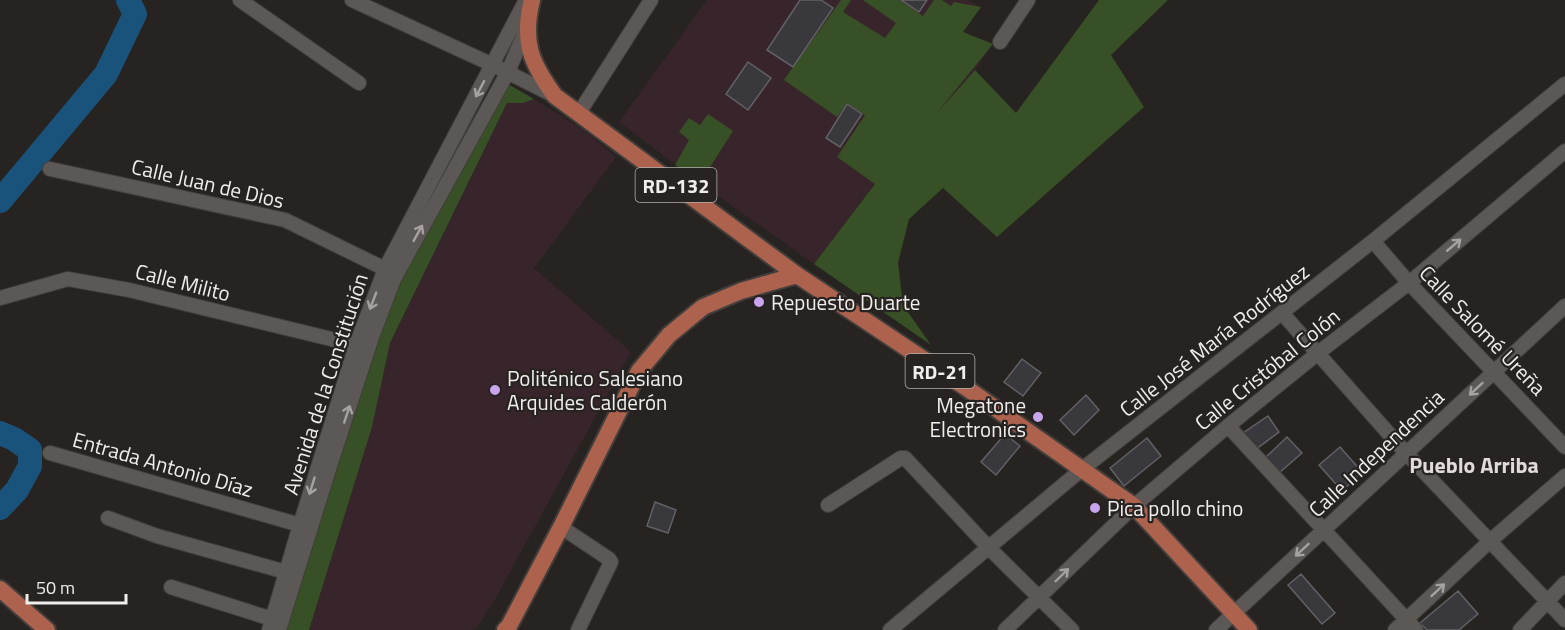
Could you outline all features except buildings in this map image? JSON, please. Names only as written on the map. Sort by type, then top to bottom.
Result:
[{"type":"main road","name":"RD-132","points":[[532,0],[528,43],[543,81],[555,96],[797,275]]},
{"type":"main road","name":"RD-21","points":[[797,275],[964,387],[1134,506],[1249,630]]},
{"type":"main road","points":[[505,630],[561,527],[639,371],[669,335],[703,307],[741,291],[797,275]]},
{"type":"main road","points":[[0,590],[47,630]]},
{"type":"street","points":[[240,0],[359,83]]},
{"type":"street","points":[[352,0],[555,96]]},
{"type":"street","name":"Avenida de la Constitución","points":[[274,626],[286,572],[300,525],[356,345],[385,268],[526,0]]},
{"type":"street","points":[[579,113],[651,0]]},
{"type":"street","points":[[1000,42],[1028,0]]},
{"type":"street","name":"Avenida de la Constitución","points":[[274,626],[335,452],[372,337],[394,279],[508,72],[528,26]]},
{"type":"street","name":"Calle José María Rodríguez","points":[[896,628],[1081,470],[1562,90]]},
{"type":"street","name":"Calle Cristóbal Colón","points":[[1005,630],[1134,506],[1318,353],[1409,283],[1565,152]]},
{"type":"street","name":"Calle Juan de Dios","points":[[50,169],[285,220],[385,268]]},
{"type":"street","name":"Calle Salomé Ureña","points":[[1373,241],[1409,283],[1565,447]]},
{"type":"street","name":"Calle Milito","points":[[0,298],[68,279],[129,290],[356,345]]},
{"type":"street","name":"Calle Independencia","points":[[1216,630],[1565,306]]},
{"type":"street","points":[[1282,313],[1406,453],[1565,620]]},
{"type":"street","points":[[1228,426],[1411,625]]},
{"type":"street","name":"Entrada Antonio Díaz","points":[[50,453],[300,525]]},
{"type":"street","points":[[828,505],[903,458],[906,459],[989,548],[1072,630]]},
{"type":"street","points":[[1395,630],[1411,625],[1490,541],[1565,476]]},
{"type":"street","points":[[108,518],[157,536],[286,572]]},
{"type":"street","points":[[561,527],[611,562],[578,630]]},
{"type":"street","points":[[1520,630],[1565,583]]},
{"type":"street","points":[[171,587],[274,626]]},
{"type":"shaded area","points":[[707,0],[967,0],[981,7],[963,32],[993,44],[975,70],[884,172],[814,264],[619,122]]},
{"type":"shaded area","name":"Politénico Salesiano Arquides Calderón","points":[[534,99],[582,129],[616,157],[534,268],[631,352],[493,603],[478,626],[473,630],[309,630],[372,427],[390,343],[507,103],[523,103]]},
{"type":"green space","points":[[841,0],[851,0],[843,12],[885,38],[896,23],[863,0],[899,0],[923,16],[934,0],[942,0],[951,6],[954,2],[981,7],[963,32],[993,44],[936,114],[975,70],[1016,113],[1099,0],[1168,0],[1111,55],[1144,107],[997,237],[943,188],[909,219],[898,263],[903,305],[931,345],[814,264],[875,184],[837,157],[865,115],[847,103],[837,117],[784,80]]},
{"type":"green space","points":[[503,81],[534,99],[523,103],[507,103],[390,343],[372,427],[309,630],[286,630],[372,337],[394,279]]},
{"type":"green space","points":[[708,114],[733,131],[700,183],[675,165],[689,140],[679,132],[689,118],[700,125]]},
{"type":"waterway","points":[[0,201],[106,74],[135,14],[128,0]]},
{"type":"waterway","points":[[0,433],[30,450],[30,466],[17,490],[0,508]]},
{"type":"place","name":"Repuesto Duarte","points":[[759,302]]},
{"type":"place","name":"Politénico Salesiano Arquides Calderón","points":[[495,390]]},
{"type":"place","name":"Megatone Electronics","points":[[1038,417]]},
{"type":"place","name":"Pica pollo chino","points":[[1095,508]]},
{"type":"district","name":"Pueblo Arriba","points":[[1474,465]]}]
